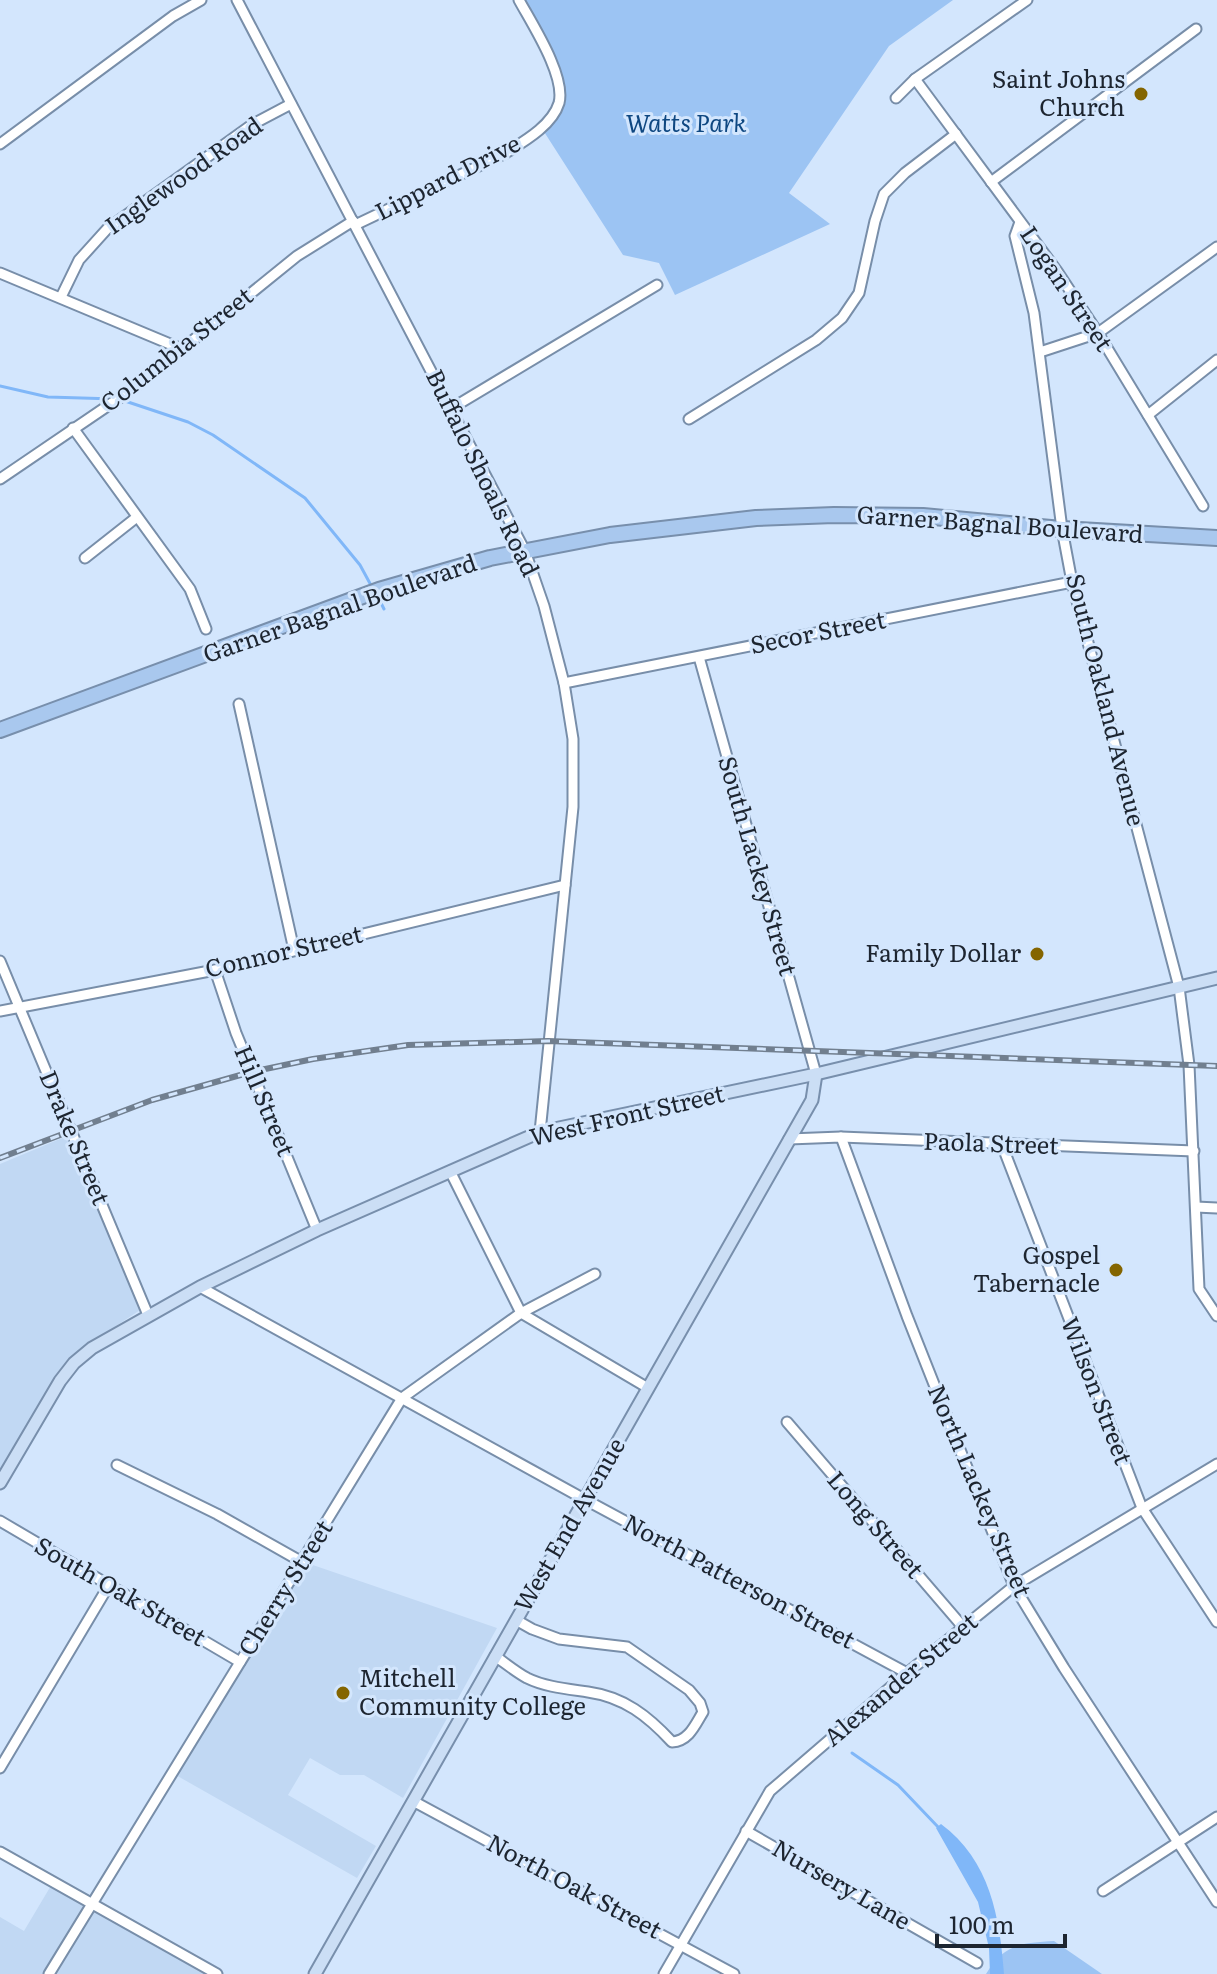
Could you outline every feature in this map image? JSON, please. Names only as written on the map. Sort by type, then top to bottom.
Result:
[{"type":"highway","name":"Garner Bagnal Boulevard","points":[[0,730],[379,590],[490,558],[626,533],[756,518],[923,516],[1062,529],[1217,538]]},
{"type":"main road","name":"West Front Street","points":[[0,1483],[60,1381],[74,1363],[92,1348],[200,1287],[317,1230],[540,1132],[816,1074],[1217,978]]},
{"type":"main road","name":"West End Avenue","points":[[315,1974],[812,1100],[816,1074]]},
{"type":"street","points":[[0,144],[173,16],[201,0]]},
{"type":"street","name":"Buffalo Shoals Road","points":[[237,0],[525,551],[544,606],[564,683],[573,739],[573,773],[540,1132]]},
{"type":"street","name":"Lippard Drive","points":[[354,223],[504,154],[551,116],[559,104],[556,78],[550,58],[519,0]]},
{"type":"street","points":[[896,98],[915,79],[1027,0]]},
{"type":"street","points":[[991,182],[1196,29]]},
{"type":"street","name":"Logan Street","points":[[915,79],[1098,333],[1203,506]]},
{"type":"street","name":"Inglewood Road","points":[[61,297],[79,260],[107,229],[253,124],[291,104]]},
{"type":"street","points":[[689,419],[816,340],[842,318],[859,293],[884,194],[905,173],[956,134]]},
{"type":"street","name":"South Oakland Avenue","points":[[1020,222],[1015,236],[1034,313],[1062,529],[1072,582],[1179,987],[1189,1065],[1199,1289],[1217,1316]]},
{"type":"street","name":"Columbia Street","points":[[0,479],[134,388],[297,256],[354,223]]},
{"type":"street","points":[[1040,352],[1098,333],[1217,247]]},
{"type":"street","points":[[0,273],[182,349]]},
{"type":"street","points":[[452,408],[657,285]]},
{"type":"street","points":[[1148,415],[1217,360]]},
{"type":"street","points":[[73,428],[190,589],[206,629]]},
{"type":"street","points":[[85,558],[137,517]]},
{"type":"street","name":"Secor Street","points":[[564,683],[1072,582]]},
{"type":"street","name":"South Lackey Street","points":[[699,657],[816,1074]]},
{"type":"street","points":[[239,704],[294,950]]},
{"type":"street","name":"Connor Street","points":[[0,1011],[215,970],[565,885]]},
{"type":"street","name":"Drake Street","points":[[0,961],[148,1315]]},
{"type":"street","name":"Hill Street","points":[[215,970],[236,1033],[317,1230]]},
{"type":"street","name":"Paola Street","points":[[789,1139],[841,1137],[1194,1151]]},
{"type":"street","name":"North Lackey Street","points":[[841,1137],[907,1316],[1014,1586],[1217,1902]]},
{"type":"street","name":"Wilson Street","points":[[1002,1145],[1142,1508],[1217,1622]]},
{"type":"street","points":[[450,1171],[521,1313],[648,1388]]},
{"type":"street","points":[[1196,1207],[1217,1208]]},
{"type":"street","name":"Cherry Street","points":[[49,1974],[402,1398],[521,1313],[595,1274]]},
{"type":"street","name":"North Patterson Street","points":[[200,1287],[907,1673]]},
{"type":"street","name":"Long Street","points":[[787,1422],[963,1627]]},
{"type":"street","name":"Alexander Street","points":[[664,1974],[770,1791],[1014,1586],[1217,1464]]},
{"type":"street","points":[[117,1465],[217,1514],[302,1562]]},
{"type":"street","name":"South Oak Street","points":[[0,1521],[240,1662]]},
{"type":"street","points":[[0,1768],[109,1585]]},
{"type":"street","points":[[495,1656],[527,1678],[568,1690],[591,1692],[632,1706],[648,1717],[672,1742],[687,1737],[703,1712],[689,1690],[627,1647],[559,1639],[516,1620]]},
{"type":"street","name":"North Oak Street","points":[[413,1801],[734,1974]]},
{"type":"street","points":[[1103,1891],[1217,1817]]},
{"type":"street","name":"Nursery Lane","points":[[746,1831],[977,1963]]},
{"type":"street","points":[[0,1852],[217,1974]]},
{"type":"shaded area","points":[[67,1136],[140,1310],[101,1336],[65,1368],[50,1386],[0,1472],[0,1164]]},
{"type":"shaded area","name":"Mitchell Community College","points":[[304,1562],[497,1628],[403,1798],[364,1775],[340,1775],[310,1758],[288,1795],[376,1846],[357,1878],[174,1774]]},
{"type":"shaded area","points":[[941,1824],[958,1838],[971,1855],[989,1892],[999,1932],[1004,1974],[990,1974],[989,1948],[978,1902],[936,1828]]},
{"type":"shaded area","points":[[52,1884],[208,1974],[0,1974],[0,1917],[24,1931]]},
{"type":"green space","name":"Watts Park","points":[[519,0],[953,0],[889,46],[789,193],[830,224],[675,295],[659,263],[623,255],[541,127],[551,116],[559,90]]},
{"type":"green space","points":[[1054,1941],[1102,1974],[986,1974],[1000,1956],[1014,1947]]},
{"type":"waterway","points":[[0,386],[48,397],[115,399]]},
{"type":"waterway","points":[[122,400],[188,422],[213,435],[305,498],[360,565],[373,589]]},
{"type":"waterway","points":[[377,595],[384,609]]},
{"type":"waterway","points":[[852,1753],[898,1785],[939,1828]]},
{"type":"railway","points":[[0,1158],[152,1100],[251,1072],[408,1045],[548,1041],[1217,1066]]},
{"type":"place","name":"Saint Johns Church","points":[[1141,94]]},
{"type":"place","name":"Family Dollar","points":[[1037,954]]},
{"type":"place","name":"Gospel Tabernacle","points":[[1116,1270]]},
{"type":"place","name":"Mitchell Community College","points":[[343,1693]]}]
